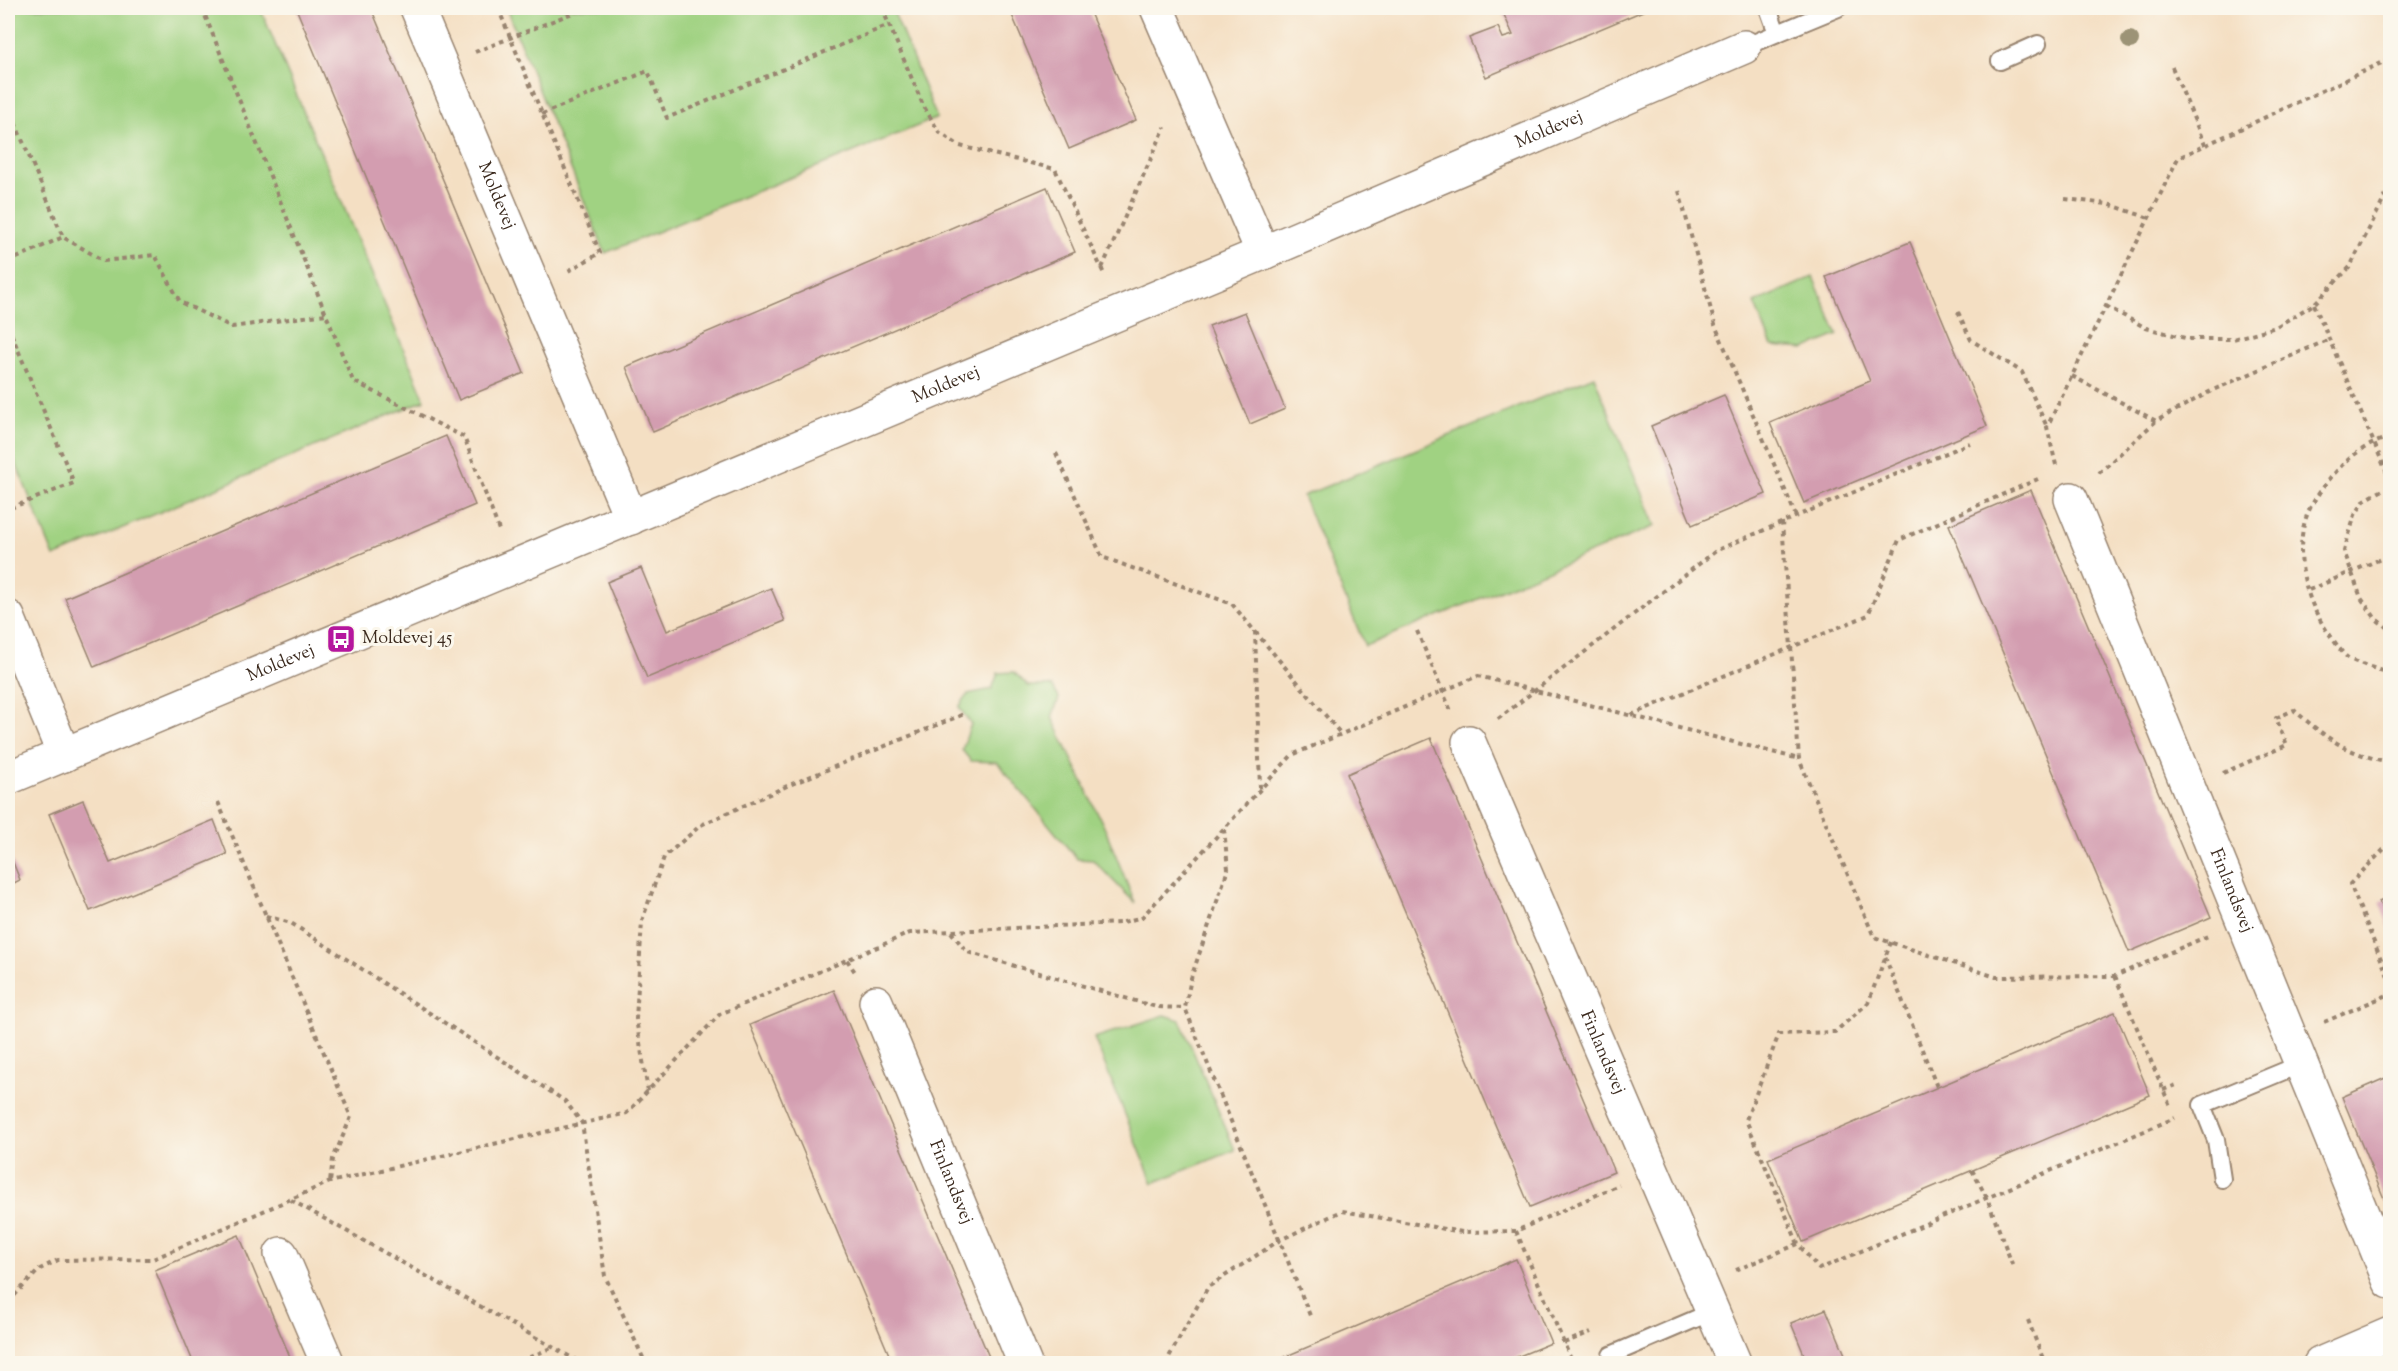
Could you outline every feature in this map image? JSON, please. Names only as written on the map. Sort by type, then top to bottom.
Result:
[{"type":"street","name":"Moldevej","points":[[417,8],[631,518]]},
{"type":"street","points":[[1157,8],[1263,254]]},
{"type":"street","name":"Moldevej","points":[[8,778],[1263,254],[1744,47]]},
{"type":"street","name":"Finlandsvej","points":[[2071,500],[2391,1282]]},
{"type":"street","points":[[8,617],[64,755]]},
{"type":"street","name":"Finlandsvej","points":[[1469,742],[1735,1364]]},
{"type":"street","name":"Finlandsvej","points":[[876,1002],[1025,1364]]},
{"type":"street","points":[[281,1254],[327,1364]]},
{"type":"street","points":[[2320,1364],[2391,1334]]},
{"type":"lane","points":[[1768,8],[1777,33]]},
{"type":"lane","name":"Moldevej","points":[[1744,47],[1838,8]]},
{"type":"lane","points":[[2000,61],[2038,44]]},
{"type":"lane","points":[[2222,1179],[2216,1140],[2202,1105],[2301,1064]]},
{"type":"lane","points":[[1615,1364],[1611,1355],[1714,1311]]},
{"type":"path","points":[[202,8],[353,381],[464,438],[513,567]]},
{"type":"path","points":[[498,8],[600,253],[535,289]]},
{"type":"path","points":[[441,66],[585,8]]},
{"type":"path","points":[[882,8],[923,105],[939,132],[960,146],[1055,169],[1122,313]]},
{"type":"path","points":[[542,114],[648,71],[667,118],[890,25]]},
{"type":"path","points":[[2047,427],[2178,158],[2391,59]]},
{"type":"path","points":[[2172,67],[2205,146]]},
{"type":"path","points":[[8,106],[63,237],[104,261],[155,255],[180,302],[232,327],[326,314]]},
{"type":"path","points":[[1102,269],[1169,118]]},
{"type":"path","points":[[2106,306],[2146,328],[2189,339],[2233,339],[2276,327],[2314,304],[2350,267],[2390,187],[2391,145]]},
{"type":"path","points":[[1679,191],[1714,326],[1796,516]]},
{"type":"path","points":[[2065,200],[2108,204],[2149,218]]},
{"type":"path","points":[[8,262],[63,237]]},
{"type":"path","points":[[2314,304],[2391,480]]},
{"type":"path","points":[[1958,312],[1971,340],[2022,372],[2047,427],[2058,470],[2071,500],[2157,421],[2213,390],[2330,339]]},
{"type":"path","points":[[8,326],[74,483],[8,508]]},
{"type":"path","points":[[2072,376],[2157,421]]},
{"type":"path","points":[[2391,437],[2374,442],[2343,463],[2314,501],[2305,522],[2301,550],[2308,590],[2318,620],[2347,657],[2391,673]]},
{"type":"path","points":[[1418,632],[1463,738],[1469,742],[1717,550],[1970,443]]},
{"type":"path","points":[[1056,453],[1102,557],[1232,604],[1341,734]]},
{"type":"path","points":[[1630,716],[1868,615],[1899,540],[2058,470]]},
{"type":"path","points":[[2391,486],[2365,500],[2355,515],[2344,551],[2361,598],[2376,619],[2391,630]]},
{"type":"path","points":[[1782,522],[1799,759],[1874,937],[1996,977],[2115,976],[2243,921]]},
{"type":"path","points":[[2308,590],[2391,555]]},
{"type":"path","points":[[1255,631],[1260,790]]},
{"type":"path","points":[[8,1302],[40,1269],[58,1260],[153,1259],[330,1182],[627,1113],[720,1014],[910,933],[1120,923],[1142,916],[1292,755],[1478,676],[1799,759]]},
{"type":"path","points":[[2189,787],[2287,746],[2276,718],[2294,710],[2329,740],[2370,758],[2391,762]]},
{"type":"path","points":[[648,1091],[636,1019],[642,921],[664,857],[701,825],[787,786],[964,714]]},
{"type":"path","points":[[218,802],[351,1117],[333,1159],[330,1182]]},
{"type":"path","points":[[1224,828],[1228,869],[1191,978],[1185,1008],[1311,1318]]},
{"type":"path","points":[[2391,843],[2350,884],[2391,981]]},
{"type":"path","points":[[266,916],[291,923],[565,1101],[582,1124],[605,1276],[646,1364]]},
{"type":"path","points":[[951,932],[967,952],[1156,1007],[1185,1008]]},
{"type":"path","points":[[1891,942],[1868,1003],[1835,1032],[1779,1034],[1746,1120],[1798,1244],[1819,1269],[2175,1119],[2115,976]]},
{"type":"path","points":[[1885,957],[1936,1087]]},
{"type":"path","points":[[1165,1364],[1208,1287],[1280,1240],[1342,1211],[1462,1232],[1516,1231],[1653,1170]]},
{"type":"path","points":[[1972,1170],[1987,1198],[2014,1269]]},
{"type":"path","points":[[291,1199],[583,1364]]},
{"type":"path","points":[[1516,1231],[1573,1364]]},
{"type":"path","points":[[2028,1320],[2046,1364]]},
{"type":"path","points":[[513,1364],[554,1347]]},
{"type":"green space","points":[[8,8],[260,8],[425,400],[54,557],[8,444]]},
{"type":"green space","points":[[506,8],[892,8],[937,118],[605,253]]},
{"type":"green space","points":[[1813,277],[1838,335],[1804,349],[1772,346],[1754,303]]},
{"type":"green space","points":[[1594,376],[1655,526],[1365,646],[1303,496]]},
{"type":"green space","points":[[1014,672],[1028,686],[1052,686],[1059,698],[1052,717],[1106,831],[1135,903],[1093,860],[1077,859],[997,762],[971,761],[962,750],[971,724],[959,707],[968,694],[992,689],[998,673]]},
{"type":"green space","points":[[1165,1015],[1180,1020],[1235,1150],[1153,1183],[1094,1038]]},
{"type":"building","points":[[296,8],[371,8],[524,373],[459,400]]},
{"type":"building","points":[[1009,8],[1088,8],[1136,120],[1069,149]]},
{"type":"building","points":[[1501,8],[1650,8],[1486,77],[1469,38],[1498,27],[1503,38],[1513,35]]},
{"type":"building","points":[[1047,187],[1075,252],[653,432],[626,367]]},
{"type":"building","points":[[1910,242],[1987,426],[1804,503],[1770,423],[1870,381],[1826,277]]},
{"type":"building","points":[[1245,312],[1285,409],[1250,424],[1209,326]]},
{"type":"building","points":[[1724,395],[1766,494],[1692,525],[1651,426]]},
{"type":"building","points":[[446,436],[475,505],[94,667],[65,598]]},
{"type":"building","points":[[2031,490],[2211,917],[2129,952],[1949,525]]},
{"type":"building","points":[[641,568],[667,631],[771,588],[785,621],[647,678],[607,582]]},
{"type":"building","points":[[1431,738],[1614,1172],[1530,1207],[1347,774]]},
{"type":"building","points":[[83,800],[110,863],[214,820],[227,854],[90,911],[49,814]]},
{"type":"building","points":[[8,850],[20,880],[8,886]]},
{"type":"building","points":[[2390,897],[2390,930],[2379,902]]},
{"type":"building","points":[[834,990],[992,1364],[893,1364],[750,1025]]},
{"type":"building","points":[[2115,1012],[2150,1095],[1803,1242],[1768,1159]]},
{"type":"building","points":[[2390,1076],[2390,1213],[2342,1097]]},
{"type":"building","points":[[239,1235],[293,1364],[194,1364],[155,1270]]},
{"type":"building","points":[[1516,1259],[1551,1343],[1502,1363],[1270,1363]]},
{"type":"building","points":[[1826,1309],[1849,1364],[1808,1364],[1791,1323]]},
{"type":"place","name":"Moldevej 45","points":[[341,639]]}]
